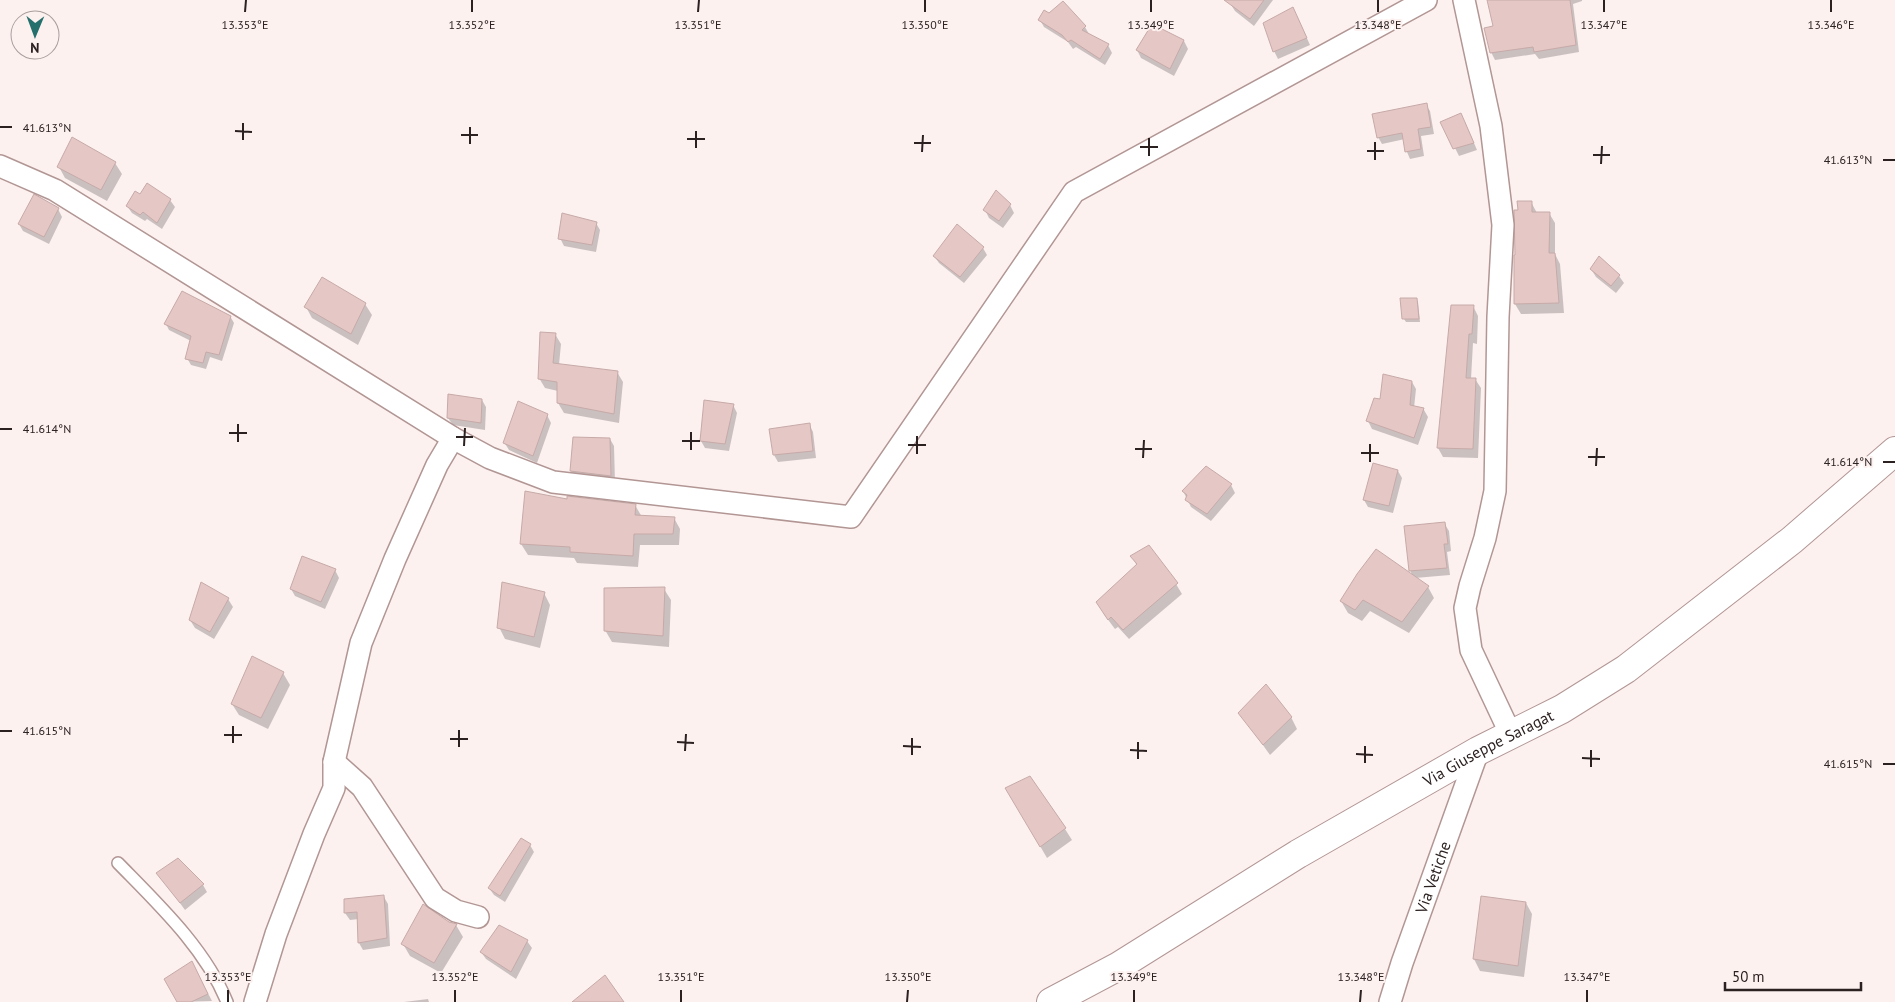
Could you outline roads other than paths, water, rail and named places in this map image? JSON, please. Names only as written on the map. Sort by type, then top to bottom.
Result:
[{"type":"street","points":[[0,166],[55,190],[453,438],[490,458],[553,482],[851,517],[1074,192],[1426,0]]},
{"type":"street","points":[[1464,0],[1491,126],[1503,225],[1498,318],[1494,491],[1485,538],[1465,608],[1471,650],[1511,735]]},
{"type":"street","points":[[254,1002],[314,834],[334,788],[334,762],[361,643],[395,559],[437,465],[453,438]]},
{"type":"street","name":"Via Giuseppe Saragat","points":[[1051,1002],[1119,966],[1298,854],[1478,751],[1562,709],[1626,668],[1792,540],[1895,451]]},
{"type":"street","name":"Via Vetiche","points":[[1390,1002],[1405,954],[1478,751]]},
{"type":"street","points":[[334,762],[362,787],[435,898],[456,911],[478,917]]},
{"type":"lane","points":[[118,863],[177,924],[207,966],[227,1002]]}]
